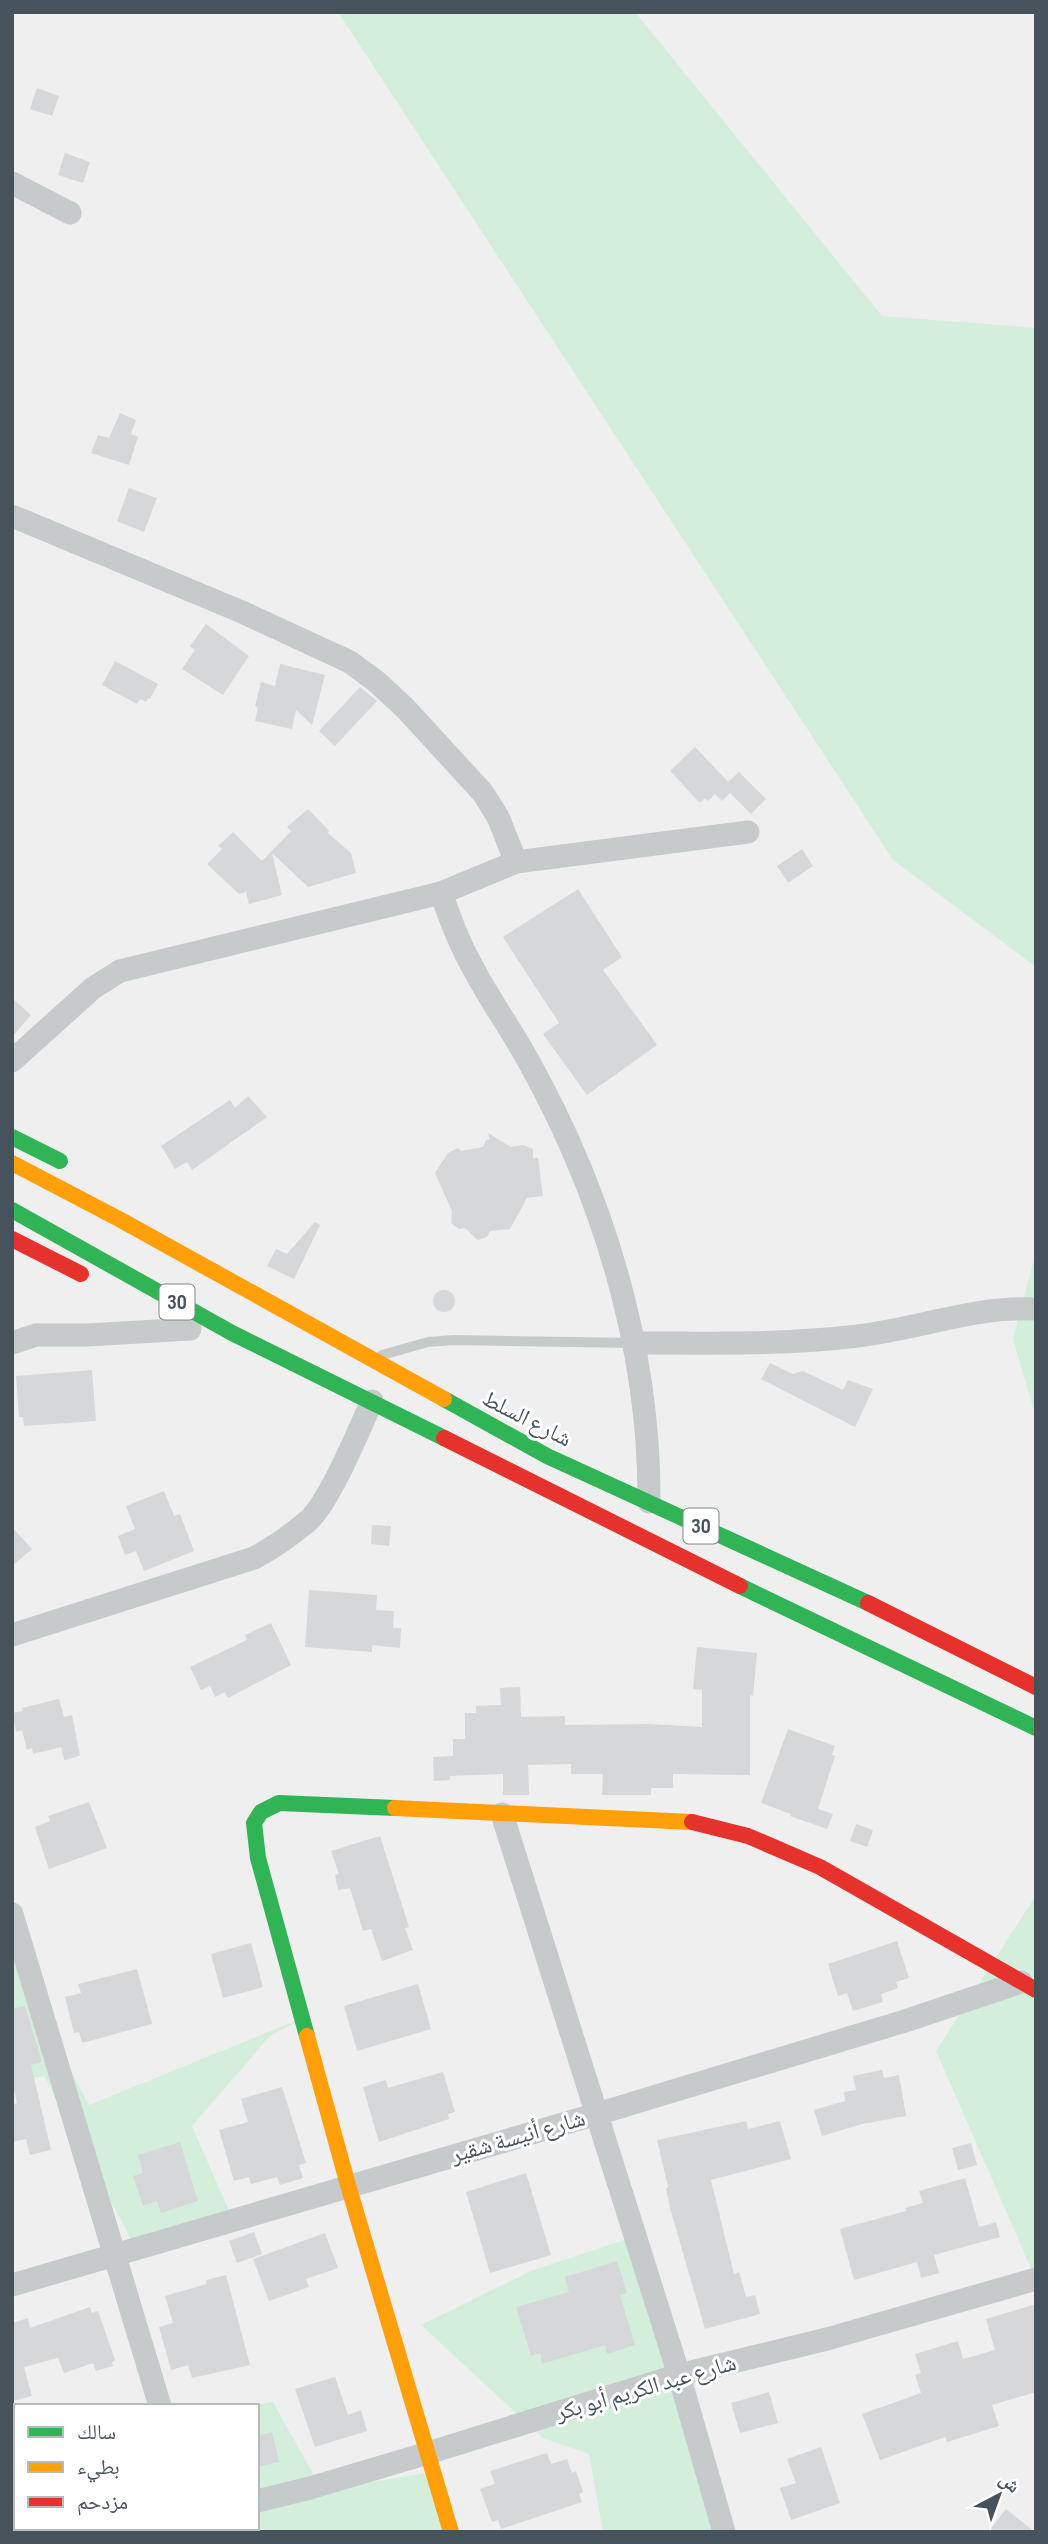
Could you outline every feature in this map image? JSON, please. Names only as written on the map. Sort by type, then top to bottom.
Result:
[{"type":"main road","points":[[12,1137],[77,1170]]},
{"type":"main road","name":"شارع السلط","points":[[12,1163],[547,1456],[860,1600],[1036,1688]]},
{"type":"main road","name":"30","points":[[12,1210],[232,1333],[650,1543],[1036,1728]]},
{"type":"main road","points":[[12,1239],[90,1278]]},
{"type":"main road","points":[[193,1241],[262,1298]]},
{"type":"main road","points":[[165,1317],[282,1376],[306,1385],[345,1388]]},
{"type":"main road","points":[[451,2532],[348,2185],[258,1858],[252,1833],[258,1813],[279,1803],[695,1822],[751,1835],[791,1851],[1029,1986]]},
{"type":"street","points":[[12,183],[70,213]]},
{"type":"street","points":[[12,516],[242,612],[350,662],[405,708],[483,793],[498,817],[516,862]]},
{"type":"street","points":[[12,1061],[93,988],[120,971],[441,893],[516,862],[748,832]]},
{"type":"street","points":[[441,893],[452,925],[471,965],[529,1061],[578,1165],[612,1257],[634,1343],[649,1451],[649,1502]]},
{"type":"street","points":[[634,1343],[807,1341],[897,1330],[978,1312],[1036,1309]]},
{"type":"street","points":[[12,1343],[36,1335],[206,1337]]},
{"type":"street","points":[[12,1635],[254,1558],[275,1547],[310,1520],[327,1494],[372,1401]]},
{"type":"street","points":[[502,1814],[679,2375],[724,2532]]},
{"type":"street","points":[[12,1914],[159,2404]]},
{"type":"street","name":"شارع أنيسة شقير","points":[[12,2285],[1029,1986]]},
{"type":"street","name":"شارع عبد الكريم أبو بكر","points":[[259,2501],[428,2453],[679,2375],[827,2339],[1036,2279]]},
{"type":"lane","points":[[370,1359],[428,1342],[454,1340],[634,1343]]},
{"type":"green space","points":[[338,12],[635,12],[882,316],[1036,328],[1036,967],[893,860]]},
{"type":"green space","points":[[1036,1251],[1036,1418],[1013,1339]]},
{"type":"green space","points":[[1036,1895],[1036,2280],[936,2051]]},
{"type":"green space","points":[[12,1958],[89,2105],[305,2017],[270,2036],[192,2126],[237,2229],[141,2258],[44,2076],[12,2082]]},
{"type":"green space","points":[[642,2234],[735,2532],[603,2532],[589,2454],[543,2438],[421,2325],[533,2270]]},
{"type":"green space","points":[[273,2402],[322,2490],[439,2471],[456,2532],[12,2532],[12,2450],[14,2530],[259,2530],[259,2405]]},
{"type":"building","points":[[37,88],[59,96],[52,116],[30,109]]},
{"type":"building","points":[[65,153],[90,162],[83,183],[58,175]]},
{"type":"building","points":[[120,413],[136,420],[131,434],[138,437],[129,465],[91,453],[98,435],[109,438]]},
{"type":"building","points":[[129,488],[157,498],[144,532],[117,521]]},
{"type":"building","points":[[206,624],[249,656],[223,695],[182,669],[195,650],[190,646]]},
{"type":"building","points":[[115,661],[158,684],[150,699],[146,702],[140,699],[137,704],[102,685]]},
{"type":"building","points":[[280,664],[325,675],[312,725],[296,710],[292,729],[255,721],[258,707],[255,706],[261,682],[275,686]]},
{"type":"building","points":[[360,687],[377,701],[335,746],[319,731]]},
{"type":"building","points":[[695,747],[728,782],[739,772],[766,799],[751,814],[730,793],[722,801],[715,794],[708,801],[705,798],[700,803],[670,771]]},
{"type":"building","points":[[308,809],[328,833],[351,853],[356,873],[308,887],[272,853],[282,895],[249,904],[246,892],[239,894],[207,864],[222,849],[218,846],[233,832],[262,861],[291,831],[287,827]]},
{"type":"building","points":[[802,849],[813,866],[788,883],[777,866]]},
{"type":"building","points":[[578,889],[622,957],[603,970],[657,1045],[587,1095],[543,1034],[559,1023],[503,937]]},
{"type":"building","points":[[12,998],[31,1015],[12,1037]]},
{"type":"building","points":[[248,1096],[267,1117],[192,1170],[187,1162],[175,1169],[161,1146],[230,1100],[235,1108]]},
{"type":"building","points":[[488,1133],[511,1147],[523,1145],[533,1149],[533,1158],[538,1158],[543,1196],[527,1198],[510,1229],[490,1231],[487,1237],[478,1240],[465,1228],[459,1229],[451,1223],[452,1211],[435,1173],[448,1153],[458,1148],[461,1151],[483,1147],[486,1140],[490,1139]]},
{"type":"building","points":[[315,1222],[320,1225],[294,1279],[267,1266],[276,1249],[287,1254]]},
{"type":"building","points":[[444,1290],[452,1293],[455,1301],[452,1309],[444,1312],[436,1309],[433,1301],[436,1293]]},
{"type":"building","points":[[770,1363],[793,1374],[803,1371],[843,1390],[848,1380],[873,1389],[855,1427],[761,1379]]},
{"type":"building","points":[[92,1370],[96,1421],[24,1426],[23,1417],[19,1417],[16,1376]]},
{"type":"building","points":[[164,1491],[174,1516],[180,1514],[194,1551],[144,1571],[136,1551],[125,1555],[118,1536],[135,1529],[126,1506]]},
{"type":"building","points":[[372,1525],[391,1526],[389,1546],[371,1544]]},
{"type":"building","points":[[12,1527],[32,1549],[12,1566]]},
{"type":"building","points":[[309,1590],[377,1595],[376,1610],[394,1611],[393,1628],[401,1628],[400,1648],[372,1645],[372,1652],[305,1647]]},
{"type":"building","points":[[271,1623],[291,1665],[228,1698],[225,1692],[215,1697],[210,1686],[201,1690],[190,1667],[247,1640],[245,1635]]},
{"type":"building","points":[[697,1647],[757,1653],[753,1696],[750,1695],[750,1775],[673,1774],[673,1788],[651,1788],[651,1795],[602,1795],[603,1774],[571,1774],[571,1764],[528,1765],[529,1795],[503,1795],[503,1774],[450,1776],[450,1780],[434,1781],[433,1757],[453,1756],[453,1739],[465,1739],[465,1713],[476,1713],[476,1706],[501,1705],[500,1688],[520,1687],[521,1717],[565,1716],[565,1725],[650,1724],[702,1727],[702,1690],[693,1689]]},
{"type":"building","points":[[59,1699],[64,1717],[72,1715],[80,1756],[64,1760],[61,1747],[33,1754],[32,1748],[27,1750],[22,1730],[16,1732],[12,1713]]},
{"type":"building","points":[[788,1729],[835,1746],[832,1755],[835,1756],[818,1809],[833,1814],[827,1829],[761,1803]]},
{"type":"building","points":[[89,1802],[107,1848],[49,1869],[35,1827],[50,1821],[48,1816]]},
{"type":"building","points":[[856,1824],[873,1830],[867,1847],[850,1841]]},
{"type":"building","points":[[380,1836],[409,1927],[405,1928],[413,1950],[382,1961],[371,1929],[363,1931],[350,1888],[338,1890],[335,1875],[339,1874],[331,1851]]},
{"type":"building","points":[[897,1941],[909,1978],[896,1982],[898,1988],[881,1994],[883,2002],[853,2011],[847,1993],[838,1996],[828,1964]]},
{"type":"building","points":[[251,1943],[263,1987],[223,1998],[211,1954]]},
{"type":"building","points":[[137,1969],[152,2024],[82,2043],[79,2032],[74,2033],[65,1997],[81,1993],[78,1984]]},
{"type":"building","points":[[418,1984],[431,2029],[357,2051],[344,2006]]},
{"type":"building","points":[[25,2006],[42,2062],[31,2065],[51,2150],[30,2155],[26,2139],[12,2142],[12,2105],[17,2103],[12,2083],[12,2009]]},
{"type":"building","points":[[882,2070],[884,2078],[899,2075],[906,2116],[862,2124],[822,2136],[814,2110],[845,2101],[844,2092],[856,2090],[853,2076]]},
{"type":"building","points":[[443,2072],[455,2112],[448,2114],[449,2119],[379,2142],[363,2087],[386,2080],[388,2088]]},
{"type":"building","points":[[282,2087],[306,2163],[299,2165],[303,2178],[280,2185],[277,2177],[251,2184],[249,2177],[234,2181],[219,2130],[248,2122],[241,2099]]},
{"type":"building","points":[[746,2121],[748,2129],[780,2121],[791,2159],[711,2180],[734,2274],[739,2272],[746,2297],[755,2295],[760,2314],[705,2329],[670,2208],[657,2140]]},
{"type":"building","points":[[180,2142],[198,2201],[161,2213],[157,2201],[143,2206],[133,2176],[143,2173],[138,2155]]},
{"type":"building","points":[[971,2143],[977,2165],[958,2170],[952,2148]]},
{"type":"building","points":[[526,2173],[551,2255],[490,2273],[466,2192]]},
{"type":"building","points":[[965,2178],[979,2227],[996,2222],[1000,2237],[934,2255],[939,2273],[921,2278],[917,2262],[854,2280],[840,2229],[906,2211],[905,2208],[923,2203],[919,2191]]},
{"type":"building","points":[[254,2232],[262,2254],[237,2263],[229,2241]]},
{"type":"building","points":[[325,2233],[338,2268],[306,2279],[309,2287],[269,2301],[253,2259]]},
{"type":"building","points":[[617,2261],[627,2293],[620,2295],[635,2345],[607,2354],[605,2345],[542,2364],[540,2353],[531,2356],[516,2307],[569,2292],[565,2277]]},
{"type":"building","points":[[226,2275],[250,2365],[192,2378],[188,2365],[171,2370],[159,2327],[173,2323],[165,2296],[207,2284],[206,2280]]},
{"type":"building","points":[[1036,2304],[1036,2392],[992,2405],[999,2426],[947,2442],[945,2437],[880,2460],[862,2414],[921,2393],[915,2375],[921,2373],[915,2354],[958,2341],[963,2359],[995,2350],[986,2319]]},
{"type":"building","points":[[90,2307],[92,2313],[98,2311],[115,2360],[112,2362],[113,2366],[96,2371],[93,2363],[64,2373],[58,2358],[24,2367],[32,2396],[12,2401],[12,2323],[28,2318],[30,2328]]},
{"type":"building","points":[[335,2377],[348,2415],[361,2410],[367,2431],[315,2447],[295,2389]]},
{"type":"building","points":[[769,2392],[778,2423],[740,2433],[731,2403]]},
{"type":"building","points":[[272,2432],[279,2462],[259,2467],[259,2435]]},
{"type":"building","points":[[821,2447],[840,2503],[791,2520],[780,2488],[796,2483],[787,2459]]},
{"type":"building","points":[[547,2453],[551,2464],[567,2459],[572,2473],[576,2471],[583,2492],[579,2494],[582,2502],[501,2529],[498,2520],[492,2522],[480,2489],[495,2484],[490,2471]]},
{"type":"building","points":[[1006,2509],[1035,2532],[988,2532]]},
{"type":"traffic: fast","points":[[12,1137],[60,1161]]},
{"type":"traffic: fast","points":[[12,1210],[232,1333],[444,1438]]},
{"type":"traffic: fast","points":[[444,1399],[547,1456],[868,1603]]},
{"type":"traffic: fast","points":[[740,1586],[1036,1728]]},
{"type":"traffic: fast","points":[[307,2036],[258,1858],[254,1823],[261,1812],[279,1803],[395,1808]]},
{"type":"traffic: slow","points":[[12,1163],[119,1219],[444,1399]]},
{"type":"traffic: slow","points":[[395,1808],[692,1822]]},
{"type":"traffic: slow","points":[[307,2036],[348,2185],[451,2532]]},
{"type":"traffic: jam","points":[[12,1239],[81,1274]]},
{"type":"traffic: jam","points":[[444,1438],[740,1586]]},
{"type":"traffic: jam","points":[[868,1603],[1036,1687]]},
{"type":"traffic: jam","points":[[692,1822],[748,1836],[820,1867],[1036,1990]]}]
